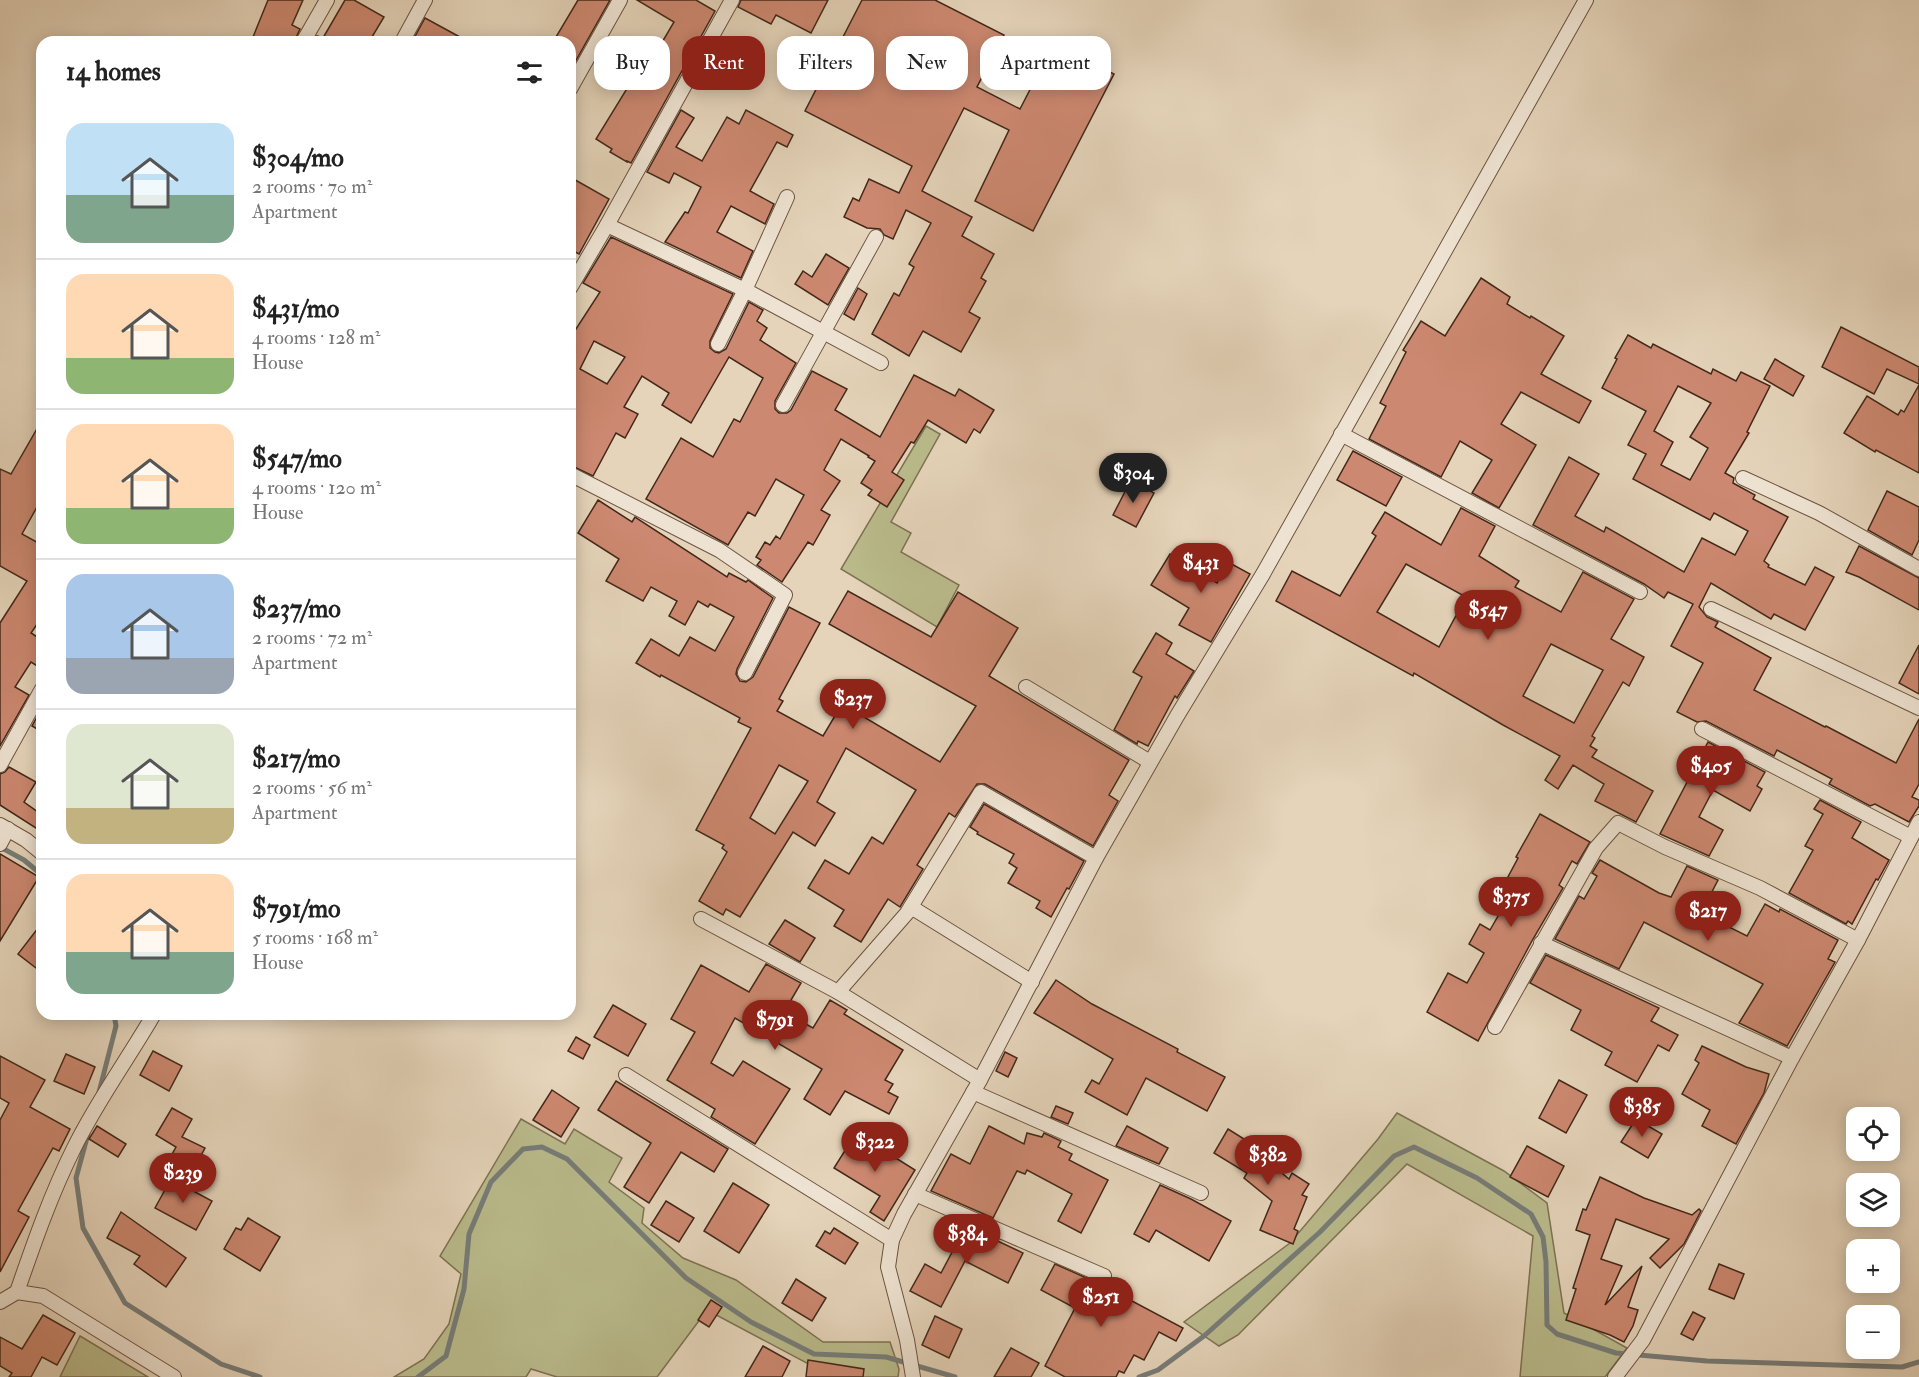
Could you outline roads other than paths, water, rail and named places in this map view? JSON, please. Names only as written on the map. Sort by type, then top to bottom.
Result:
[{"type":"street","points":[[306,36],[327,0]]},
{"type":"street","points":[[405,36],[425,0]]},
{"type":"street","points":[[576,77],[620,0]]},
{"type":"street","points":[[576,269],[608,225],[732,0]]},
{"type":"street","points":[[913,1377],[907,1340],[888,1267],[892,1240],[1032,982],[1096,858],[1150,762],[1263,574],[1586,0]]},
{"type":"street","points":[[718,344],[746,290],[787,197]]},
{"type":"street","points":[[608,225],[746,290],[881,363]]},
{"type":"street","points":[[783,405],[876,237]]},
{"type":"street","points":[[1341,434],[1640,592]]},
{"type":"street","points":[[576,477],[719,550],[785,595],[745,673]]},
{"type":"street","points":[[1743,478],[1819,513],[1919,569]]},
{"type":"street","points":[[1712,609],[1919,708]]},
{"type":"street","points":[[1026,687],[1150,762]]},
{"type":"street","points":[[0,765],[36,700]]},
{"type":"street","points":[[1702,729],[1911,837]]},
{"type":"street","points":[[838,992],[911,907],[981,792],[1096,858]]},
{"type":"street","points":[[1616,1375],[1643,1340],[1919,822]]},
{"type":"street","points":[[1495,1027],[1596,848],[1618,823],[1665,847],[1760,888],[1858,940]]},
{"type":"street","points":[[0,844],[4,827],[36,849]]},
{"type":"street","points":[[911,907],[1032,982]]},
{"type":"street","points":[[701,919],[838,992],[976,1086],[1201,1193]]},
{"type":"street","points":[[1541,943],[1792,1058]]},
{"type":"street","points":[[0,1302],[16,1292],[46,1211],[75,1147],[147,1020]]},
{"type":"street","points":[[626,1075],[892,1240]]},
{"type":"street","points":[[915,1194],[1104,1276]]},
{"type":"street","points":[[16,1292],[43,1296],[174,1377]]},
{"type":"waterway","points":[[0,847],[24,860],[36,870]]},
{"type":"waterway","points":[[98,1096],[116,1026],[115,1020]]},
{"type":"waterway","points":[[88,1134],[76,1178],[83,1228],[125,1303],[221,1364],[260,1377]]},
{"type":"waterway","points":[[418,1377],[446,1356],[464,1289],[469,1234],[491,1182],[523,1149],[542,1147],[567,1159],[686,1278],[751,1322],[814,1354],[886,1357],[955,1377]]},
{"type":"waterway","points":[[1139,1377],[1158,1370],[1204,1336],[1320,1232],[1394,1156],[1414,1147],[1477,1178],[1531,1214],[1543,1237],[1546,1262],[1547,1325],[1557,1334],[1616,1353],[1707,1361],[1902,1367],[1919,1362]]}]
